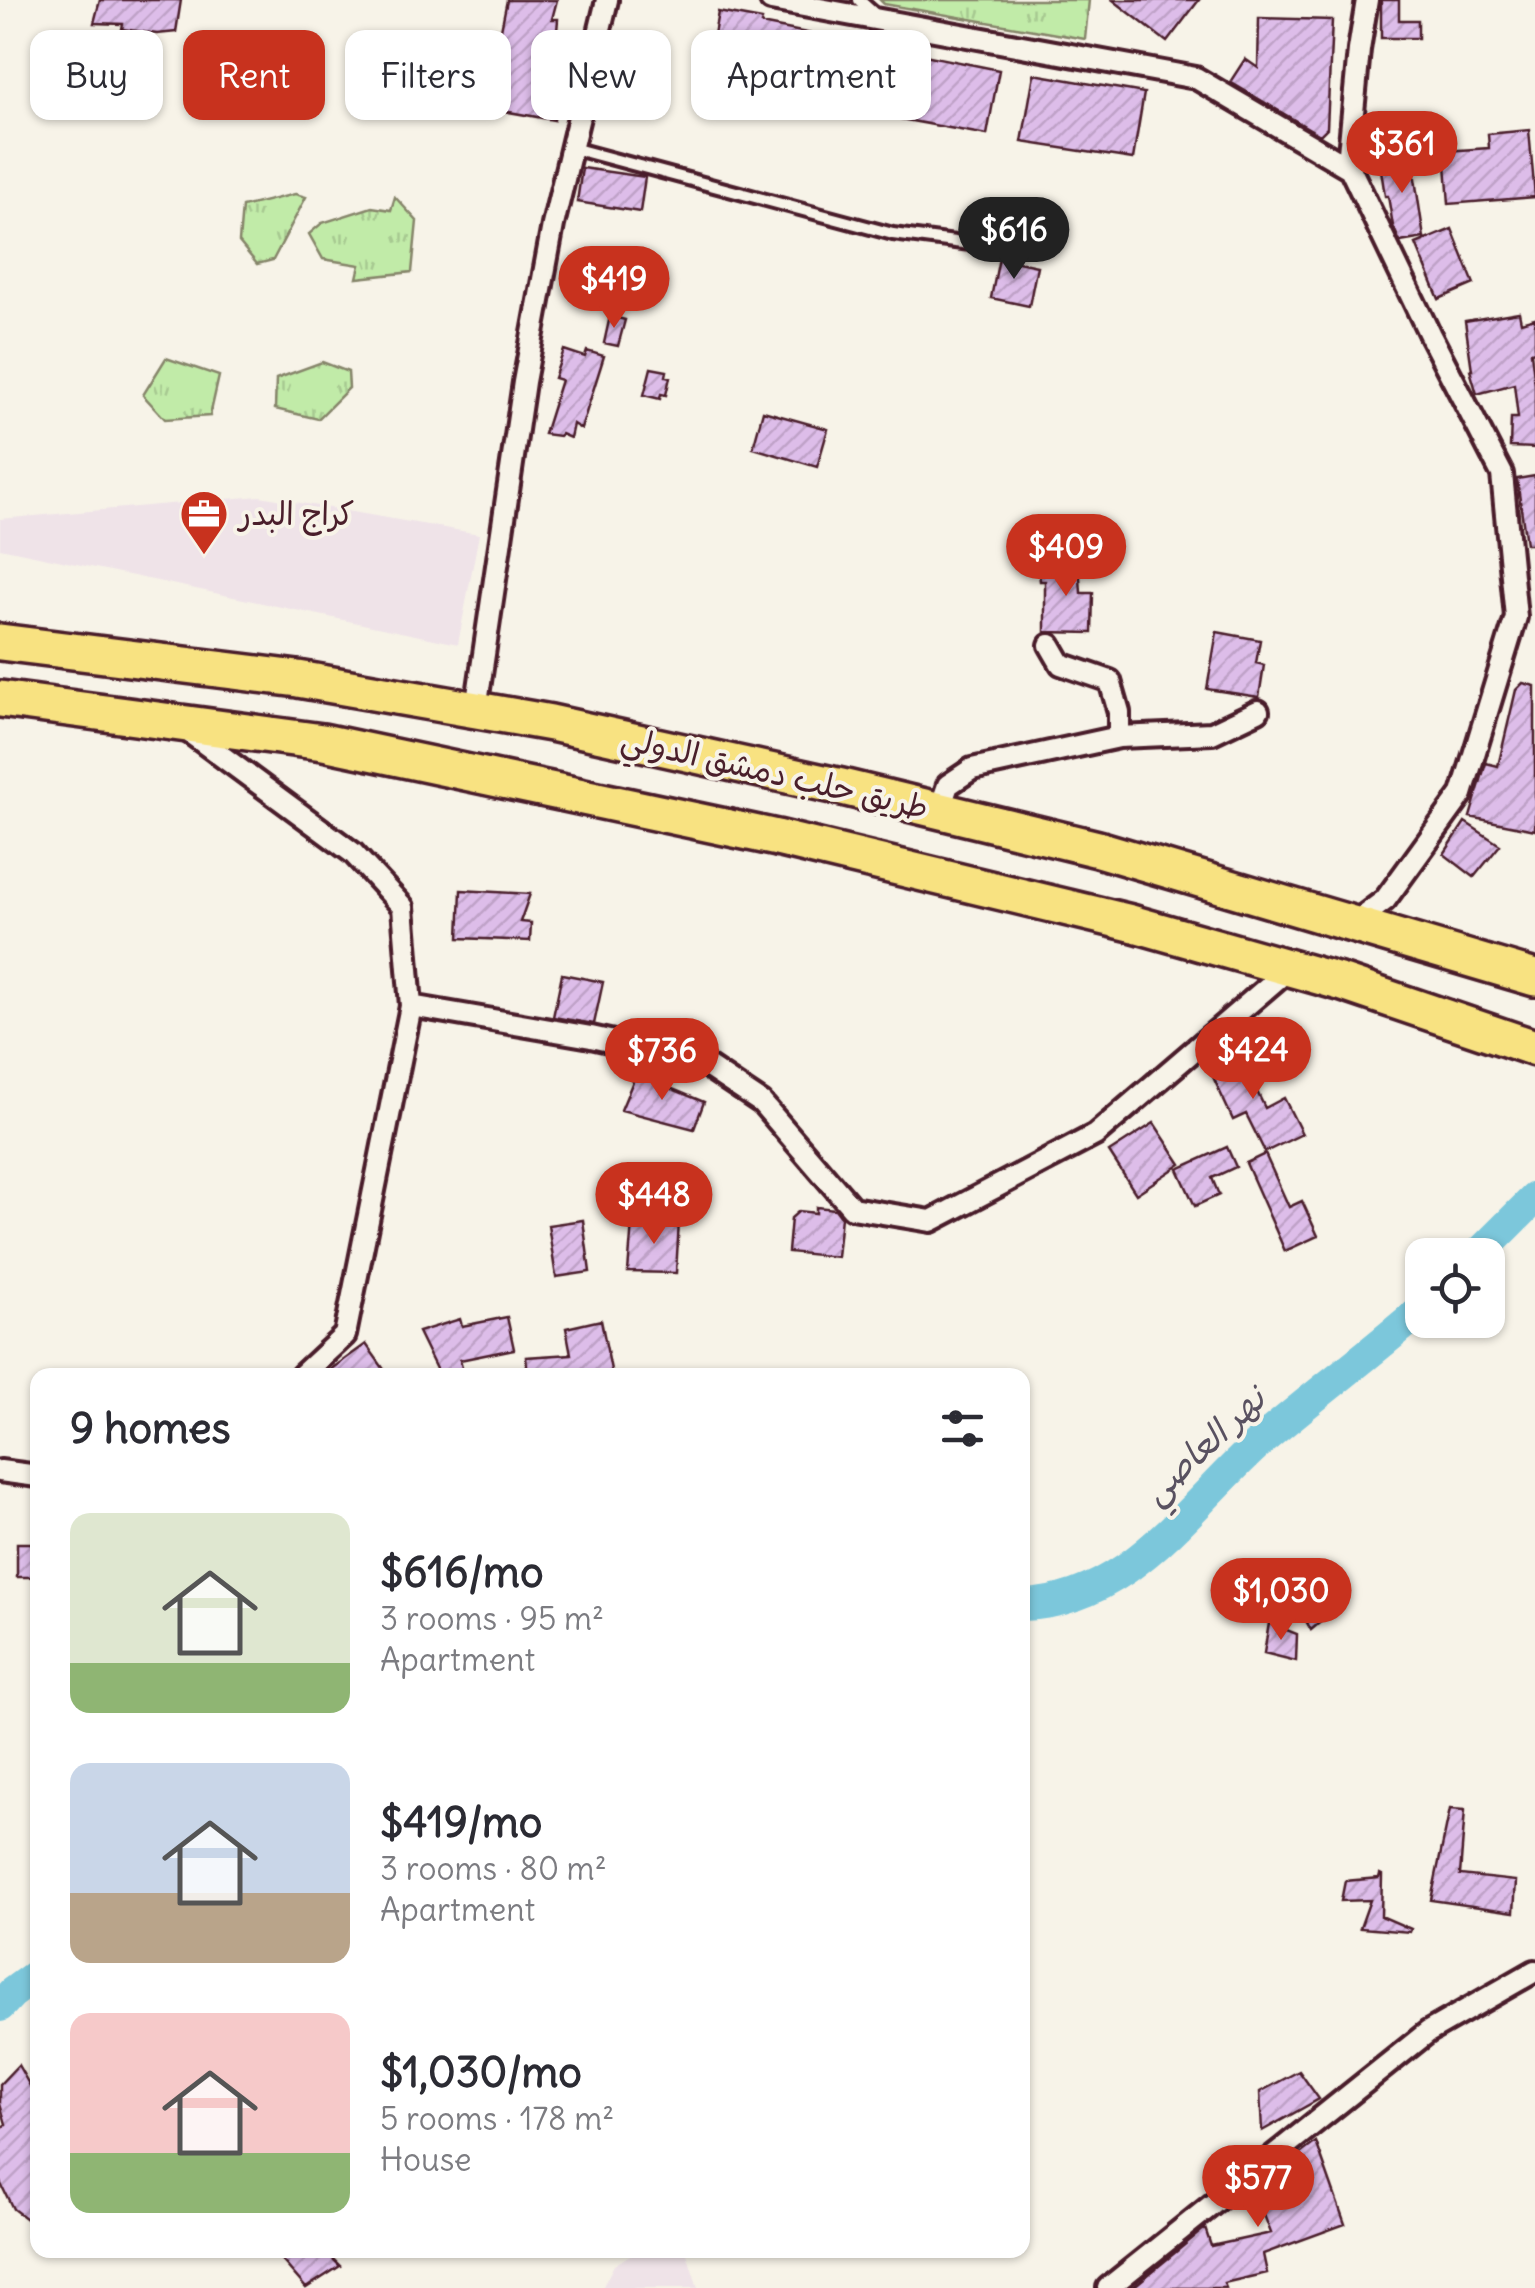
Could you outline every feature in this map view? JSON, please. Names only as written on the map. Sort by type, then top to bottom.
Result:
[{"type":"highway","name":"طريق حلب دمشق الدولي","points":[[0,642],[298,678],[476,708],[648,744],[1098,849],[1535,978]]},
{"type":"highway","points":[[0,698],[323,742],[777,838],[1131,923],[1343,983],[1535,1048]]},
{"type":"street","points":[[476,708],[524,382],[553,225],[606,0]]},
{"type":"street","points":[[771,0],[1196,78],[1351,170]]},
{"type":"street","points":[[1353,924],[1385,900],[1462,794],[1516,617],[1502,474],[1348,164],[1367,0]]},
{"type":"street","points":[[1050,645],[1061,664],[1110,681],[1119,712],[1119,737]]},
{"type":"street","points":[[940,811],[948,785],[972,769],[1119,737],[1212,733],[1258,711]]},
{"type":"street","points":[[176,722],[353,852],[404,907],[411,1006],[345,1335],[310,1368]]},
{"type":"street","points":[[411,1006],[699,1060],[762,1103],[852,1208],[931,1221],[1095,1136],[1290,968]]},
{"type":"street","points":[[0,1472],[30,1475]]},
{"type":"street","points":[[1108,2288],[1428,2032],[1535,1971]]},
{"type":"lane","points":[[859,0],[883,20]]},
{"type":"lane","points":[[572,148],[893,234],[1009,248]]},
{"type":"shaded area","points":[[260,496],[479,534],[458,644],[0,548],[0,519]]},
{"type":"shaded area","points":[[625,2258],[689,2258],[698,2288],[602,2288],[614,2265]]},
{"type":"green space","points":[[880,0],[1089,0],[1085,39],[884,4]]},
{"type":"green space","points":[[295,194],[306,197],[273,260],[257,264],[239,242],[242,207]]},
{"type":"green space","points":[[395,197],[417,221],[412,272],[357,278],[360,265],[323,259],[309,234],[322,223],[372,207],[391,210]]},
{"type":"green space","points":[[166,358],[219,376],[210,416],[165,419],[143,395]]},
{"type":"green space","points":[[322,362],[348,372],[349,388],[318,419],[275,409],[276,379]]},
{"type":"building","points":[[100,0],[181,0],[176,32],[129,30],[122,29],[123,24],[94,23]]},
{"type":"building","points":[[507,0],[557,0],[552,19],[558,19],[557,30],[531,30],[531,116],[511,112],[511,30],[501,30]]},
{"type":"building","points":[[1113,0],[1199,0],[1167,42]]},
{"type":"building","points":[[1381,0],[1399,0],[1399,20],[1418,20],[1418,38],[1381,38]]},
{"type":"building","points":[[718,12],[792,30],[715,30]]},
{"type":"building","points":[[1259,18],[1332,20],[1327,128],[1320,135],[1230,82],[1245,59],[1258,68]]},
{"type":"building","points":[[931,56],[999,70],[987,135],[906,120],[931,120]]},
{"type":"building","points":[[1034,74],[1144,93],[1133,159],[1022,142]]},
{"type":"building","points":[[1529,130],[1535,197],[1449,204],[1445,151],[1489,148],[1488,134]]},
{"type":"building","points":[[1411,152],[1424,238],[1400,242],[1385,196],[1379,157]]},
{"type":"building","points":[[582,168],[645,177],[640,212],[577,202]]},
{"type":"building","points":[[1452,229],[1474,284],[1439,299],[1416,244]]},
{"type":"building","points":[[999,258],[1037,266],[1029,306],[991,298]]},
{"type":"building","points":[[1519,312],[1521,322],[1535,318],[1535,351],[1531,352],[1535,448],[1510,447],[1511,418],[1518,418],[1514,384],[1477,394],[1470,370],[1465,321]]},
{"type":"building","points":[[610,316],[625,320],[618,346],[604,343]]},
{"type":"building","points":[[564,350],[585,357],[587,351],[604,356],[581,429],[573,424],[570,438],[544,434],[561,380],[554,378]]},
{"type":"building","points":[[651,368],[667,371],[666,376],[670,377],[666,395],[661,394],[660,399],[644,395]]},
{"type":"building","points":[[763,411],[828,429],[817,467],[753,448]]},
{"type":"building","points":[[1535,476],[1535,544],[1526,544],[1517,479]]},
{"type":"building","points":[[1079,562],[1081,593],[1093,593],[1092,633],[1045,632],[1045,581],[1040,581],[1038,565]]},
{"type":"building","points":[[1217,632],[1260,640],[1256,663],[1264,665],[1259,697],[1207,689]]},
{"type":"building","points":[[1523,683],[1535,686],[1535,830],[1470,817],[1486,763],[1498,766],[1516,690]]},
{"type":"building","points":[[1465,822],[1500,845],[1474,877],[1444,854]]},
{"type":"building","points":[[461,890],[530,894],[520,922],[531,923],[530,941],[459,938]]},
{"type":"building","points":[[562,974],[603,982],[594,1024],[553,1017]]},
{"type":"building","points":[[1242,1049],[1265,1108],[1284,1098],[1302,1134],[1265,1152],[1246,1114],[1233,1120],[1208,1066]]},
{"type":"building","points":[[636,1074],[704,1102],[694,1129],[621,1110]]},
{"type":"building","points":[[1154,1123],[1181,1164],[1136,1194],[1109,1152]]},
{"type":"building","points":[[1227,1147],[1236,1167],[1212,1178],[1219,1195],[1195,1206],[1178,1169]]},
{"type":"building","points":[[1265,1154],[1289,1207],[1302,1201],[1318,1236],[1285,1251],[1246,1163]]},
{"type":"building","points":[[816,1207],[835,1209],[841,1217],[837,1257],[788,1252],[791,1218],[799,1211],[816,1213]]},
{"type":"building","points":[[583,1220],[590,1272],[556,1277],[548,1225]]},
{"type":"building","points":[[679,1221],[676,1273],[628,1272],[632,1223]]},
{"type":"building","points":[[507,1317],[514,1349],[460,1360],[462,1368],[436,1368],[418,1332],[460,1319],[462,1326]]},
{"type":"building","points":[[601,1320],[611,1368],[527,1368],[526,1357],[571,1354],[566,1328]]},
{"type":"building","points":[[366,1344],[383,1368],[333,1368]]},
{"type":"building","points":[[17,1543],[30,1543],[30,1577],[17,1577]]},
{"type":"building","points":[[1293,1580],[1324,1619],[1311,1630],[1286,1584]]},
{"type":"building","points":[[1269,1623],[1297,1634],[1296,1661],[1264,1653]]},
{"type":"building","points":[[1450,1809],[1465,1810],[1460,1875],[1516,1881],[1514,1912],[1431,1900]]},
{"type":"building","points":[[1380,1874],[1381,1916],[1411,1929],[1410,1932],[1360,1928],[1370,1900],[1341,1901],[1345,1881],[1379,1878]]},
{"type":"building","points":[[18,2065],[30,2086],[30,2222],[13,2209],[0,2182],[0,2129],[6,2124],[0,2084]]},
{"type":"building","points":[[1299,2071],[1319,2099],[1262,2131],[1260,2092]]},
{"type":"building","points":[[1316,2142],[1345,2224],[1263,2254],[1267,2273],[1224,2283],[1226,2288],[1132,2288],[1205,2228],[1211,2246],[1271,2233],[1254,2189]]},
{"type":"building","points":[[280,2258],[332,2258],[340,2266],[306,2288]]},
{"type":"waterway","name":"نهر العاصي","points":[[1495,1238],[1535,1198]]},
{"type":"waterway","name":"نهر العاصي","points":[[1030,1604],[1060,1600],[1095,1587],[1126,1568],[1182,1520],[1262,1440],[1405,1323]]},
{"type":"waterway","name":"نهر العاصي","points":[[0,2006],[30,1980]]},
{"type":"place","name":"كراج البدر","points":[[204,556]]}]
